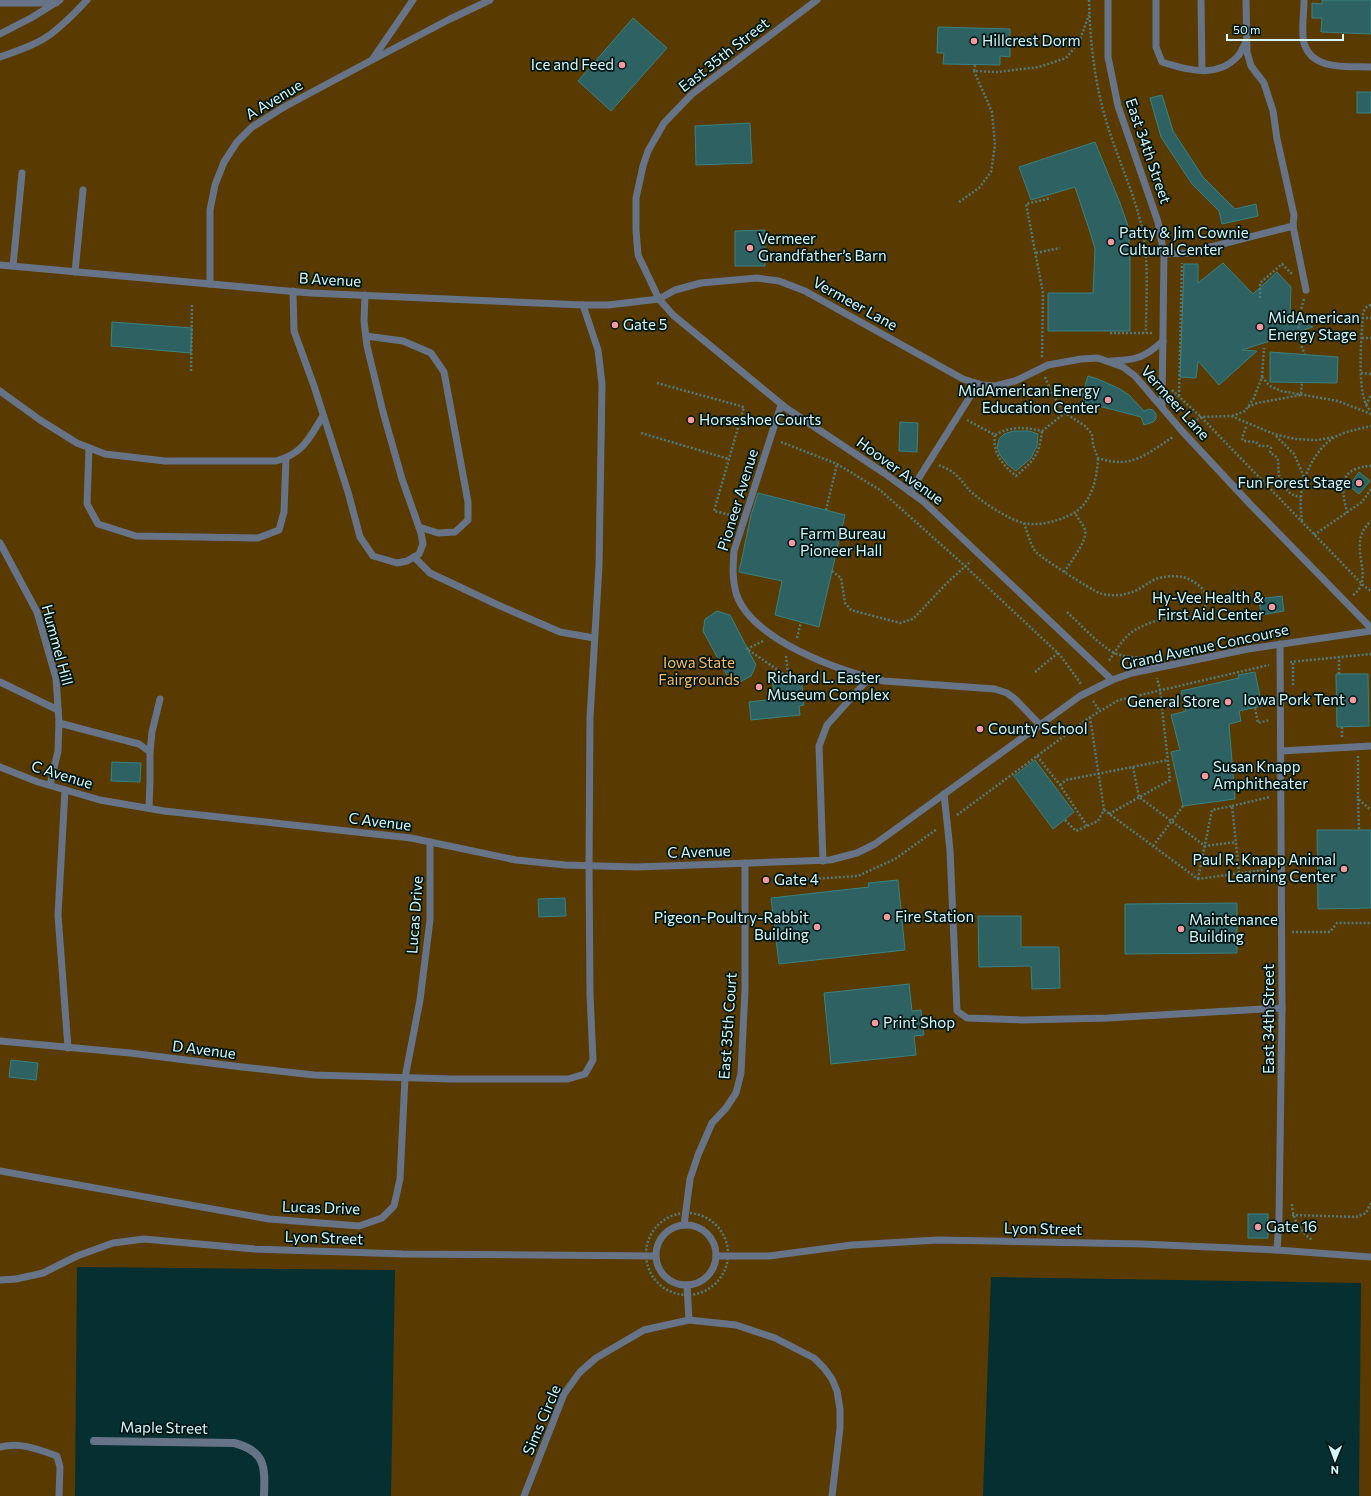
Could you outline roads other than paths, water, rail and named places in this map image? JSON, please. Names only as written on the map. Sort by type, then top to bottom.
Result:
[{"type":"street","name":"Maple Street","points":[[94,1441],[234,1443],[246,1446],[257,1454],[263,1466],[264,1496]]},
{"type":"lane","points":[[0,57],[23,49],[50,35],[88,0]]},
{"type":"lane","name":"A Avenue","points":[[210,284],[210,210],[214,185],[224,162],[237,142],[252,127],[284,107],[372,60],[413,0]]},
{"type":"lane","points":[[372,60],[450,18],[490,0]]},
{"type":"lane","name":"East 35th Street","points":[[659,299],[638,255],[636,230],[636,198],[642,166],[648,151],[664,123],[692,94],[817,0]]},
{"type":"lane","name":"East 34th Street","points":[[1108,0],[1108,57],[1118,106],[1158,222],[1164,254],[1162,407]]},
{"type":"lane","points":[[1156,0],[1156,47],[1162,62],[1188,70],[1219,70],[1238,56],[1247,40]]},
{"type":"lane","points":[[1201,0],[1202,70]]},
{"type":"lane","points":[[1246,0],[1247,52],[1251,66],[1264,83],[1273,111],[1276,139],[1294,214],[1293,226],[1306,290]]},
{"type":"lane","points":[[1304,0],[1304,44],[1311,55],[1319,62],[1332,66],[1371,67]]},
{"type":"lane","points":[[0,3],[58,1]]},
{"type":"lane","points":[[0,34],[31,18],[58,1]]},
{"type":"lane","points":[[13,266],[22,173]]},
{"type":"lane","points":[[75,272],[83,190]]},
{"type":"lane","points":[[1164,254],[1182,253],[1293,226]]},
{"type":"lane","name":"B Avenue","points":[[0,265],[293,291],[365,295],[584,305],[608,305],[659,299]]},
{"type":"lane","name":"Vermeer Lane","points":[[659,299],[675,290],[701,283],[757,278],[779,280],[805,291],[963,379],[978,384],[995,386],[1015,381],[1048,365],[1080,359],[1098,358],[1123,367],[1135,376],[1182,431],[1371,629]]},
{"type":"lane","points":[[293,291],[294,331],[312,379],[348,492],[360,537],[373,556],[397,563],[407,561],[419,554],[423,544],[419,527],[402,479],[383,412],[367,346],[364,321],[365,295]]},
{"type":"lane","name":"Hoover Avenue","points":[[659,299],[674,315],[781,405],[924,502],[1112,680]]},
{"type":"lane","name":"D Avenue","points":[[0,1041],[130,1053],[242,1067],[314,1074],[405,1078],[568,1079],[585,1074],[593,1060],[589,866],[590,718],[599,566],[602,384],[598,350],[584,305]]},
{"type":"lane","points":[[366,336],[403,341],[431,353],[444,372],[468,502],[468,520],[455,532],[438,533],[419,527]]},
{"type":"lane","points":[[1107,362],[1131,361],[1149,354],[1163,341]]},
{"type":"lane","points":[[910,492],[978,384]]},
{"type":"lane","points":[[0,391],[46,424],[77,443],[105,454],[165,461],[276,461],[290,457],[303,447],[323,416]]},
{"type":"lane","name":"Pioneer Avenue","points":[[781,405],[734,551],[732,573],[736,595],[747,614],[758,625],[774,636],[808,655],[836,667],[869,678],[884,681],[995,690],[1007,693],[1015,698],[1040,725]]},
{"type":"lane","points":[[89,448],[87,504],[98,524],[136,536],[258,538],[279,530],[284,512],[286,458]]},
{"type":"lane","name":"Hummel Hill","points":[[0,543],[37,612],[56,678],[59,723],[58,751],[50,785]]},
{"type":"lane","points":[[414,557],[430,573],[560,632],[594,638]]},
{"type":"lane","name":"Grand Avenue Concourse","points":[[761,863],[830,860],[857,853],[875,844],[1080,696],[1112,680],[1132,673],[1248,649],[1371,629]]},
{"type":"lane","name":"East 34th Street","points":[[1277,1250],[1279,1214],[1282,1008],[1280,644]]},
{"type":"lane","points":[[823,860],[819,746],[827,724],[869,678]]},
{"type":"lane","points":[[0,682],[58,710]]},
{"type":"lane","points":[[148,808],[152,732],[160,699]]},
{"type":"lane","points":[[59,723],[139,744],[150,752]]},
{"type":"lane","points":[[1281,751],[1371,746]]},
{"type":"lane","name":"C Avenue","points":[[0,767],[38,782],[100,800],[164,811],[411,838],[516,860],[589,866],[761,863]]},
{"type":"lane","points":[[65,790],[58,916],[68,1048]]},
{"type":"lane","points":[[944,794],[950,858],[957,1011],[968,1018],[1022,1020],[1108,1018],[1282,1008]]},
{"type":"lane","name":"Lucas Drive","points":[[0,1171],[269,1219],[359,1226],[382,1218],[394,1206],[400,1180],[405,1078],[420,1000],[430,920],[430,842]]},
{"type":"lane","name":"East 35th Court","points":[[684,1225],[690,1179],[705,1137],[712,1122],[726,1108],[736,1093],[741,1073],[745,989],[745,863]]},
{"type":"lane","points":[[684,1225],[692,1226],[706,1234],[712,1240],[715,1248],[716,1256],[710,1273],[704,1280],[696,1284],[677,1284],[662,1274],[657,1266],[655,1256],[656,1249],[663,1235],[676,1227],[684,1225]]},
{"type":"lane","name":"Lyon Street","points":[[0,1280],[16,1279],[43,1273],[77,1256],[113,1242],[144,1239],[254,1249],[403,1254],[655,1256]]},
{"type":"lane","name":"Lyon Street","points":[[716,1256],[769,1256],[852,1245],[938,1240],[1142,1244],[1277,1250],[1371,1258]]},
{"type":"lane","points":[[687,1285],[689,1320]]},
{"type":"lane","name":"Sims Circle","points":[[524,1496],[564,1394],[580,1372],[596,1358],[644,1330],[689,1320],[736,1325],[775,1338],[814,1358],[824,1368],[832,1379],[837,1392],[840,1409],[840,1428],[832,1496]]},
{"type":"lane","points":[[0,1447],[16,1445],[30,1446],[57,1456],[60,1467],[59,1496]]},
{"type":"place","name":"Hillcrest Dorm","points":[[974,41]]},
{"type":"place","name":"Ice and Feed","points":[[622,65]]},
{"type":"place","name":"Patty & Jim Cownie Cultural Center","points":[[1111,242]]},
{"type":"place","name":"Vermeer Grandfather’s Barn","points":[[750,248]]},
{"type":"place","name":"Gate 5","points":[[615,325]]},
{"type":"place","name":"MidAmerican Energy Stage","points":[[1260,327]]},
{"type":"place","name":"MidAmerican Energy Education Center","points":[[1108,400]]},
{"type":"place","name":"Horseshoe Courts","points":[[691,420]]},
{"type":"place","name":"Fun Forest Stage","points":[[1359,483]]},
{"type":"place","name":"Farm Bureau Pioneer Hall","points":[[792,543]]},
{"type":"place","name":"Hy-Vee Health & First Aid Center","points":[[1272,607]]},
{"type":"place","name":"Richard L. Easter Museum Complex","points":[[759,687]]},
{"type":"place","name":"Iowa Pork Tent","points":[[1353,700]]},
{"type":"place","name":"General Store","points":[[1228,702]]},
{"type":"place","name":"County School","points":[[980,729]]},
{"type":"place","name":"Susan Knapp Amphitheater","points":[[1205,776]]},
{"type":"place","name":"Paul R. Knapp Animal Learning Center","points":[[1344,869]]},
{"type":"place","name":"Gate 4","points":[[766,880]]},
{"type":"place","name":"Fire Station","points":[[887,917]]},
{"type":"place","name":"Pigeon-Poultry-Rabbit Building","points":[[817,927]]},
{"type":"place","name":"Maintenance Building","points":[[1181,929]]},
{"type":"place","name":"Print Shop","points":[[875,1023]]},
{"type":"place","name":"Gate 16","points":[[1258,1227]]},
{"type":"park label","name":"Iowa State Fairgrounds","points":[[699,672]]}]
